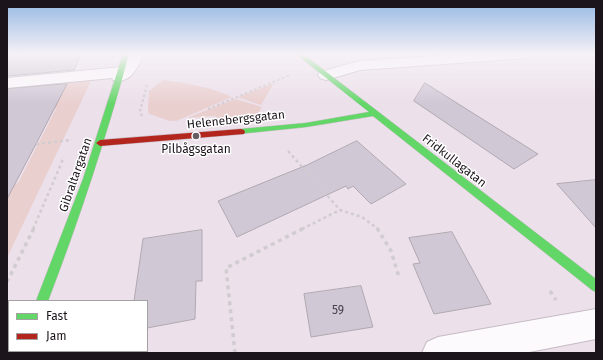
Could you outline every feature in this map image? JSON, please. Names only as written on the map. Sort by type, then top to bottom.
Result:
[{"type":"street","name":"Gibraltargatan","points":[[42,300],[58,262],[100,143],[121,71]]},
{"type":"street","points":[[7,83],[120,74],[125,71]]},
{"type":"street","name":"Fridkullagatan","points":[[321,71],[373,114],[596,286]]},
{"type":"street","points":[[326,75],[341,71]]},
{"type":"street","name":"Helenebergsgatan","points":[[100,143],[196,136],[281,127],[336,121],[373,114]]},
{"type":"street","points":[[438,353],[596,324]]},
{"type":"path","points":[[207,110],[292,74]]},
{"type":"path","points":[[142,117],[140,111],[149,81]]},
{"type":"path","points":[[36,144],[72,140],[69,147]]},
{"type":"path","points":[[288,151],[340,210],[362,218],[378,229],[389,245],[399,278]]},
{"type":"path","points":[[7,282],[28,242],[66,154]]},
{"type":"path","points":[[235,353],[226,268],[340,210]]},
{"type":"shaded area","points":[[163,80],[199,86],[232,97],[176,121],[170,121],[149,114],[148,110],[149,91]]},
{"type":"shaded area","points":[[91,81],[7,258],[7,188],[9,185],[18,183],[56,109],[7,114],[7,90]]},
{"type":"shaded area","points":[[274,83],[261,105],[238,97]]},
{"type":"shaded area","points":[[235,99],[262,107],[256,116],[219,118],[214,116],[187,118]]},
{"type":"building","points":[[7,71],[65,71],[7,76]]},
{"type":"building","points":[[425,83],[538,154],[514,169],[414,101]]},
{"type":"building","points":[[67,84],[36,144],[7,199],[7,89]]},
{"type":"building","points":[[357,141],[406,184],[371,204],[353,186],[348,189],[346,186],[237,237],[218,201],[307,165]]},
{"type":"building","points":[[596,180],[596,228],[557,184]]},
{"type":"building","points":[[202,230],[202,281],[196,281],[195,319],[148,328],[148,300],[134,300],[143,239]]},
{"type":"building","points":[[452,232],[491,304],[434,314],[413,264],[420,263],[409,238]]},
{"type":"building","points":[[361,286],[373,327],[311,337],[304,294]]},
{"type":"traffic: fast","points":[[42,300],[66,240],[87,179],[121,71]]},
{"type":"traffic: fast","points":[[321,71],[596,286]]},
{"type":"traffic: fast","points":[[241,132],[306,125],[373,114]]},
{"type":"traffic: jam","points":[[100,143],[241,132]]},
{"type":"place","name":"Pilbågsgatan","points":[[196,136]]}]
